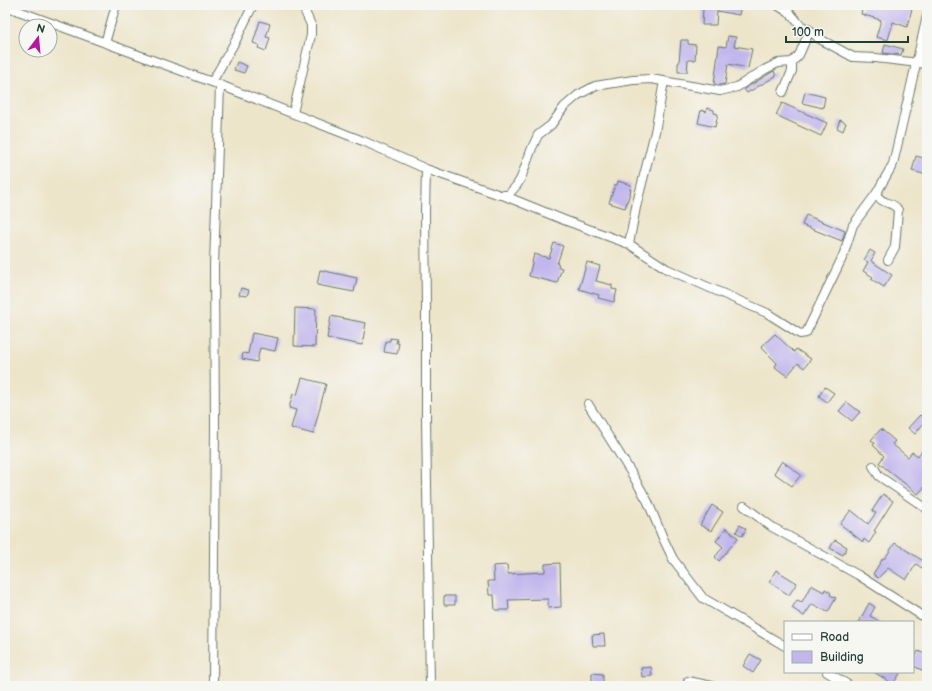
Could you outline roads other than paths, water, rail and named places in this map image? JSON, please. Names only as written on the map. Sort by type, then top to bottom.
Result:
[{"type":"street","points":[[105,43],[116,5]]},
{"type":"street","points":[[212,82],[236,40],[252,5]]},
{"type":"street","points":[[293,113],[311,36],[311,26],[302,5]]},
{"type":"street","points":[[777,5],[791,14],[800,25],[810,30],[818,38],[853,57],[927,64]]},
{"type":"street","points":[[5,6],[220,85],[293,113],[426,169],[505,196],[629,244],[667,269],[767,313],[800,334],[806,333],[843,256],[853,225],[876,194],[896,157],[927,16]]},
{"type":"street","points":[[505,196],[508,195],[521,178],[538,135],[550,125],[564,106],[578,95],[595,86],[633,80],[651,79],[720,91],[737,87],[778,63],[792,62],[799,55],[810,30]]},
{"type":"street","points":[[783,92],[792,71],[792,62]]},
{"type":"street","points":[[629,244],[636,206],[655,132],[664,81]]},
{"type":"street","points":[[213,686],[215,424],[214,266],[220,85]]},
{"type":"street","points":[[426,169],[424,213],[430,686]]},
{"type":"street","points":[[876,194],[880,200],[893,204],[898,210],[895,247],[888,260]]},
{"type":"street","points":[[588,404],[648,502],[673,559],[703,598],[784,645]]},
{"type":"street","points":[[873,466],[879,476],[927,510]]},
{"type":"street","points":[[744,506],[772,527],[858,575],[927,619]]},
{"type":"street","points":[[829,673],[850,686]]},
{"type":"street","points":[[688,681],[712,686]]}]
